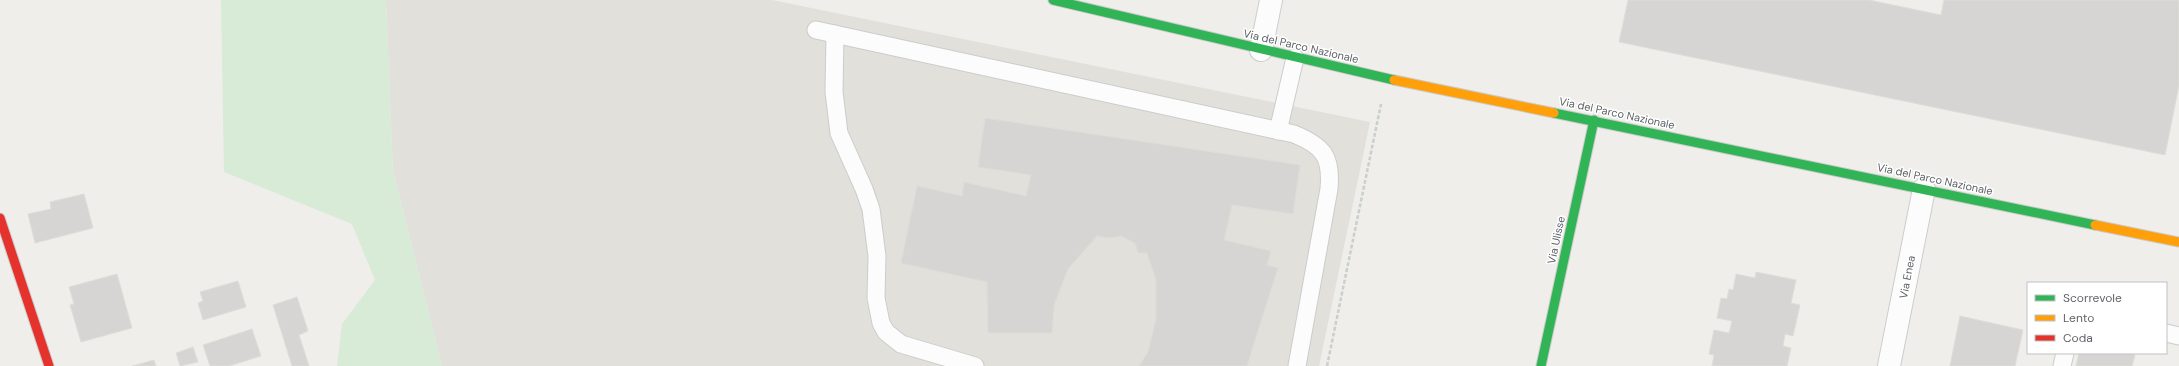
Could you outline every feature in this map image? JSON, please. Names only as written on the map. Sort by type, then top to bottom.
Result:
[{"type":"street","name":"Via del Parco Nazionale","points":[[1052,0],[1295,58],[1387,78],[2179,242]]},
{"type":"street","points":[[1261,50],[1271,0]]},
{"type":"street","name":"Via Ulisse","points":[[1541,366],[1594,120]]},
{"type":"street","name":"Via Enea","points":[[1889,366],[1924,189]]},
{"type":"street","points":[[0,218],[49,366]]},
{"type":"lane","points":[[816,30],[1294,134],[1318,146],[1326,155],[1330,177],[1297,366]]},
{"type":"lane","points":[[835,34],[834,92],[839,133],[864,188],[871,209],[877,256],[876,298],[881,323],[886,332],[901,344],[975,366]]},
{"type":"lane","points":[[1278,131],[1295,58]]},
{"type":"lane","points":[[2167,333],[2179,336]]},
{"type":"lane","points":[[2062,366],[2065,354]]},
{"type":"path","points":[[1327,366],[1387,78]]},
{"type":"shaded area","points":[[386,0],[772,0],[1370,122],[1319,366],[442,366],[393,171]]},
{"type":"green space","points":[[221,0],[386,0],[393,171],[442,366],[337,366],[342,324],[375,280],[352,224],[224,172]]},
{"type":"building","points":[[1628,0],[1869,0],[1941,15],[1944,0],[2179,0],[2179,85],[2165,155],[1619,42]]},
{"type":"building","points":[[985,118],[1300,165],[1293,214],[1232,205],[1224,240],[1271,251],[1267,265],[1278,268],[1247,366],[1139,366],[1148,352],[1156,319],[1156,280],[1147,253],[1138,253],[1135,243],[1121,236],[1109,238],[1097,236],[1068,269],[1054,305],[1052,333],[988,333],[987,282],[901,263],[917,186],[962,196],[964,182],[1026,196],[1031,175],[978,167]],"holes":[[[1043,177],[1219,203],[1211,237],[1038,198]]]},
{"type":"building","points":[[985,118],[1300,165],[1293,214],[1232,205],[1224,240],[1271,251],[1267,265],[1278,268],[1247,366],[1139,366],[1148,352],[1156,319],[1156,280],[1147,253],[1138,253],[1135,243],[1121,236],[1109,238],[1097,236],[1068,269],[1054,305],[1052,333],[988,333],[987,282],[901,263],[917,186],[962,196],[964,182],[1026,196],[1031,175],[978,167]]},
{"type":"building","points":[[84,194],[93,228],[35,243],[28,214],[51,209],[50,202]]},
{"type":"building","points":[[1756,272],[1796,280],[1791,303],[1800,305],[1793,336],[1785,334],[1783,346],[1791,348],[1787,366],[1712,366],[1714,355],[1709,354],[1714,330],[1729,333],[1732,321],[1717,318],[1721,298],[1727,299],[1729,289],[1733,290],[1736,274],[1755,278]]},
{"type":"building","points":[[117,274],[132,328],[81,342],[70,305],[74,304],[69,287]]},
{"type":"building","points":[[238,281],[246,307],[203,320],[198,303],[203,301],[200,292]]},
{"type":"building","points":[[297,297],[308,331],[299,335],[309,366],[292,366],[273,305]]},
{"type":"building","points":[[1960,316],[2023,330],[2015,366],[1950,366]]},
{"type":"building","points":[[252,329],[261,356],[229,366],[210,366],[203,345]]},
{"type":"building","points":[[193,347],[198,362],[180,366],[176,353]]},
{"type":"building","points":[[2079,354],[2135,355],[2132,366],[2076,366]]},
{"type":"building","points":[[154,360],[156,366],[132,366]]},
{"type":"traffic: fast","points":[[1053,0],[1394,80]]},
{"type":"traffic: fast","points":[[1554,113],[2095,225]]},
{"type":"traffic: fast","points":[[1541,366],[1594,120]]},
{"type":"traffic: slow","points":[[1394,80],[1554,113]]},
{"type":"traffic: slow","points":[[2095,225],[2179,242]]},
{"type":"traffic: jam","points":[[0,218],[49,366]]}]
